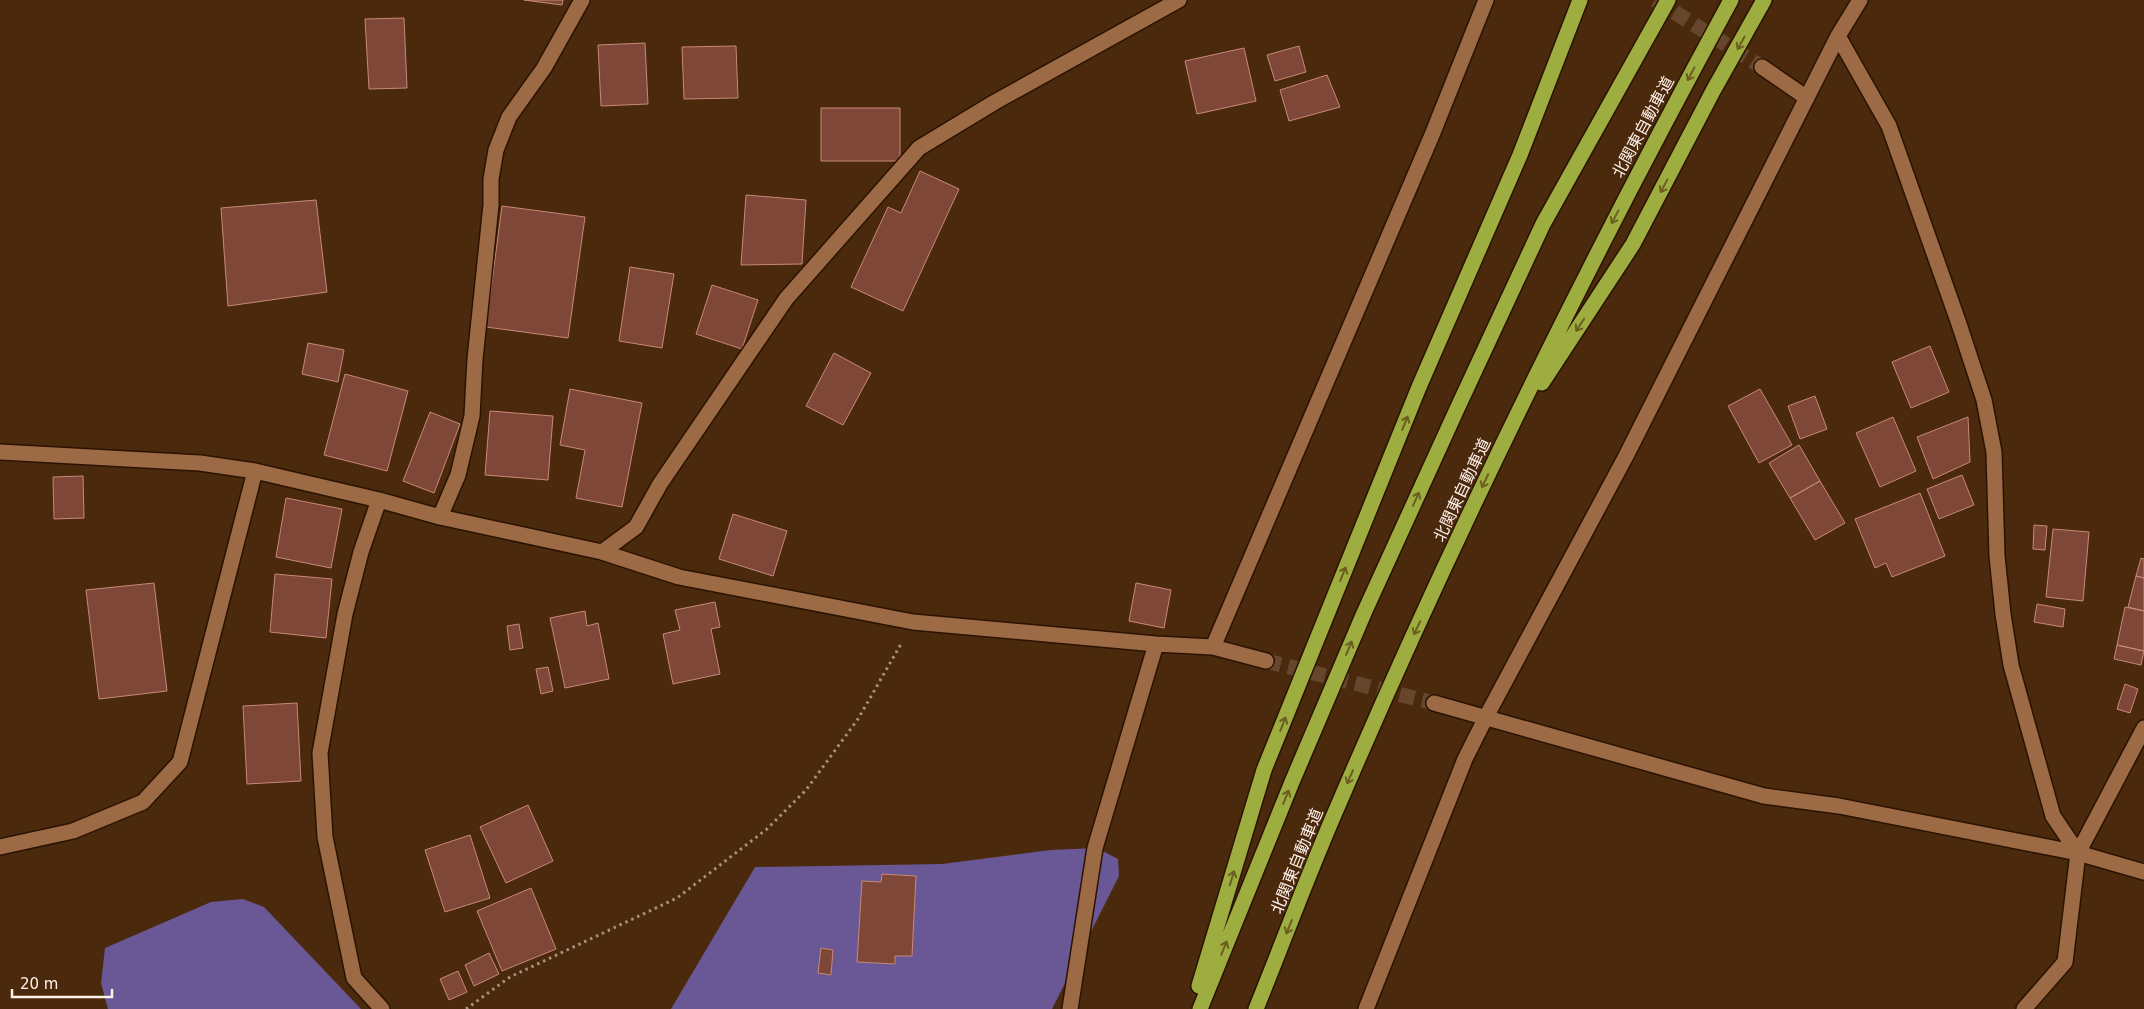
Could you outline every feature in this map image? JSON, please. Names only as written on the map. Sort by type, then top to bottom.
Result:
[{"type":"highway","points":[[1193,1009],[1264,770],[1419,388],[1520,156],[1580,0]]},
{"type":"highway","points":[[1200,1009],[1292,782],[1364,613],[1456,410],[1543,224],[1668,0]]},
{"type":"highway","name":"北関東自動車道","points":[[1256,1009],[1339,803],[1413,636],[1506,437],[1610,227],[1730,0]]},
{"type":"highway","points":[[1506,437],[1633,244],[1764,0]]},
{"type":"street","points":[[440,517],[458,475],[472,416],[474,359],[491,205],[491,179],[496,150],[509,117],[544,68],[582,0]]},
{"type":"street","points":[[602,552],[636,527],[660,484],[786,299],[920,148],[995,102],[1179,0]]},
{"type":"street","points":[[1213,647],[1432,135],[1486,0]]},
{"type":"street","points":[[1366,1009],[1465,759],[1626,456],[1838,36],[1860,0]]},
{"type":"street","points":[[1838,36],[1889,126],[1984,400],[1994,452],[1997,556],[2003,614],[2011,664],[2053,816],[2078,853]]},
{"type":"street","points":[[1762,67],[1807,98]]},
{"type":"street","points":[[0,452],[200,463],[255,471],[379,500],[440,517],[602,552],[679,577],[913,622],[1156,644],[1213,647],[1266,660]]},
{"type":"street","points":[[0,847],[73,831],[143,802],[180,762],[255,471]]},
{"type":"street","points":[[379,500],[361,552],[345,614],[320,754],[325,837],[354,978],[382,1009]]},
{"type":"street","points":[[1070,1009],[1096,848],[1156,644]]},
{"type":"street","points":[[1434,703],[1764,796],[1839,806],[2078,853],[2144,872]]},
{"type":"street","points":[[2024,1009],[2065,962],[2078,853],[2144,728]]},
{"type":"path","points":[[466,1009],[510,977],[677,898],[767,829],[806,790],[858,719],[913,622]]},
{"type":"shaded area","points":[[1097,848],[1118,859],[1119,876],[1052,1009],[671,1009],[755,867],[942,864],[1050,850]]},
{"type":"shaded area","points":[[243,899],[264,907],[361,1009],[108,1009],[101,983],[105,948],[211,902]]},
{"type":"building","points":[[524,0],[563,0],[562,5]]},
{"type":"building","points":[[404,18],[407,88],[369,89],[365,19]]},
{"type":"building","points":[[645,43],[648,104],[601,106],[598,45]]},
{"type":"building","points":[[736,46],[738,98],[684,99],[682,47]]},
{"type":"building","points":[[1299,46],[1306,72],[1275,81],[1267,55]]},
{"type":"building","points":[[1244,48],[1256,101],[1197,114],[1185,61]]},
{"type":"building","points":[[1327,75],[1340,107],[1289,121],[1280,90]]},
{"type":"building","points":[[821,108],[900,108],[900,161],[821,161]]},
{"type":"building","points":[[920,171],[959,189],[903,311],[851,287],[888,207],[901,213]]},
{"type":"building","points":[[746,195],[806,200],[802,264],[741,265]]},
{"type":"building","points":[[316,200],[327,292],[228,306],[221,208]]},
{"type":"building","points":[[502,206],[585,217],[568,338],[486,327]]},
{"type":"building","points":[[630,267],[674,274],[662,348],[619,341]]},
{"type":"building","points":[[712,285],[758,300],[742,349],[696,334]]},
{"type":"building","points":[[308,343],[344,350],[338,382],[302,374]]},
{"type":"building","points":[[1930,346],[1949,392],[1911,408],[1892,362]]},
{"type":"building","points":[[834,353],[871,373],[843,425],[806,406]]},
{"type":"building","points":[[345,374],[408,391],[387,471],[324,455]]},
{"type":"building","points":[[570,389],[642,403],[622,507],[576,498],[585,450],[560,445]]},
{"type":"building","points":[[1760,389],[1792,445],[1759,463],[1728,406]]},
{"type":"building","points":[[1815,396],[1827,429],[1800,439],[1788,406]]},
{"type":"building","points":[[490,411],[553,416],[548,480],[485,475]]},
{"type":"building","points":[[430,412],[460,424],[434,493],[403,481]]},
{"type":"building","points":[[1893,417],[1916,471],[1880,487],[1856,433]]},
{"type":"building","points":[[1968,417],[1970,462],[1933,479],[1917,437]]},
{"type":"building","points":[[1799,445],[1820,481],[1790,498],[1769,463]]},
{"type":"building","points":[[1962,475],[1974,505],[1939,519],[1927,489]]},
{"type":"building","points":[[83,476],[84,518],[54,519],[53,477]]},
{"type":"building","points":[[1820,481],[1845,523],[1815,540],[1790,498]]},
{"type":"building","points":[[1920,493],[1945,556],[1892,577],[1886,563],[1875,568],[1855,519]]},
{"type":"building","points":[[286,498],[342,509],[331,568],[276,557]]},
{"type":"building","points":[[733,514],[787,531],[773,576],[719,559]]},
{"type":"building","points":[[2034,525],[2047,526],[2045,550],[2033,549]]},
{"type":"building","points":[[2053,529],[2089,532],[2083,601],[2046,597]]},
{"type":"building","points":[[2141,558],[2144,559],[2144,578],[2136,576]]},
{"type":"building","points":[[275,574],[332,579],[326,638],[270,632]]},
{"type":"building","points":[[2136,576],[2144,578],[2144,611],[2128,607]]},
{"type":"building","points":[[154,583],[167,691],[99,699],[86,590]]},
{"type":"building","points":[[1136,583],[1171,590],[1164,628],[1129,621]]},
{"type":"building","points":[[715,602],[720,627],[711,629],[720,674],[673,684],[663,634],[680,630],[675,610]]},
{"type":"building","points":[[2037,604],[2065,609],[2063,627],[2034,622]]},
{"type":"building","points":[[2125,607],[2144,611],[2144,651],[2117,645]]},
{"type":"building","points":[[585,611],[587,626],[598,623],[609,679],[565,688],[550,618]]},
{"type":"building","points":[[519,624],[523,648],[510,650],[507,626]]},
{"type":"building","points":[[2117,645],[2144,651],[2141,665],[2114,659]]},
{"type":"building","points":[[548,667],[553,691],[541,694],[536,669]]},
{"type":"building","points":[[2125,684],[2138,689],[2130,713],[2117,709]]},
{"type":"building","points":[[297,703],[301,781],[247,784],[243,706]]},
{"type":"building","points":[[528,805],[553,861],[506,883],[480,827]]},
{"type":"building","points":[[470,835],[490,898],[445,912],[425,850]]},
{"type":"building","points":[[882,874],[916,876],[912,956],[895,956],[895,964],[857,962],[862,881],[881,882]]},
{"type":"building","points":[[531,888],[556,949],[502,971],[477,911]]},
{"type":"building","points":[[821,948],[833,950],[831,975],[818,973]]},
{"type":"building","points":[[489,953],[499,974],[474,986],[465,965]]},
{"type":"building","points":[[458,971],[467,992],[449,1000],[440,979]]},
{"type":"tunnel","points":[[1655,0],[1762,67]]},
{"type":"tunnel","points":[[1266,661],[1434,703]]}]
